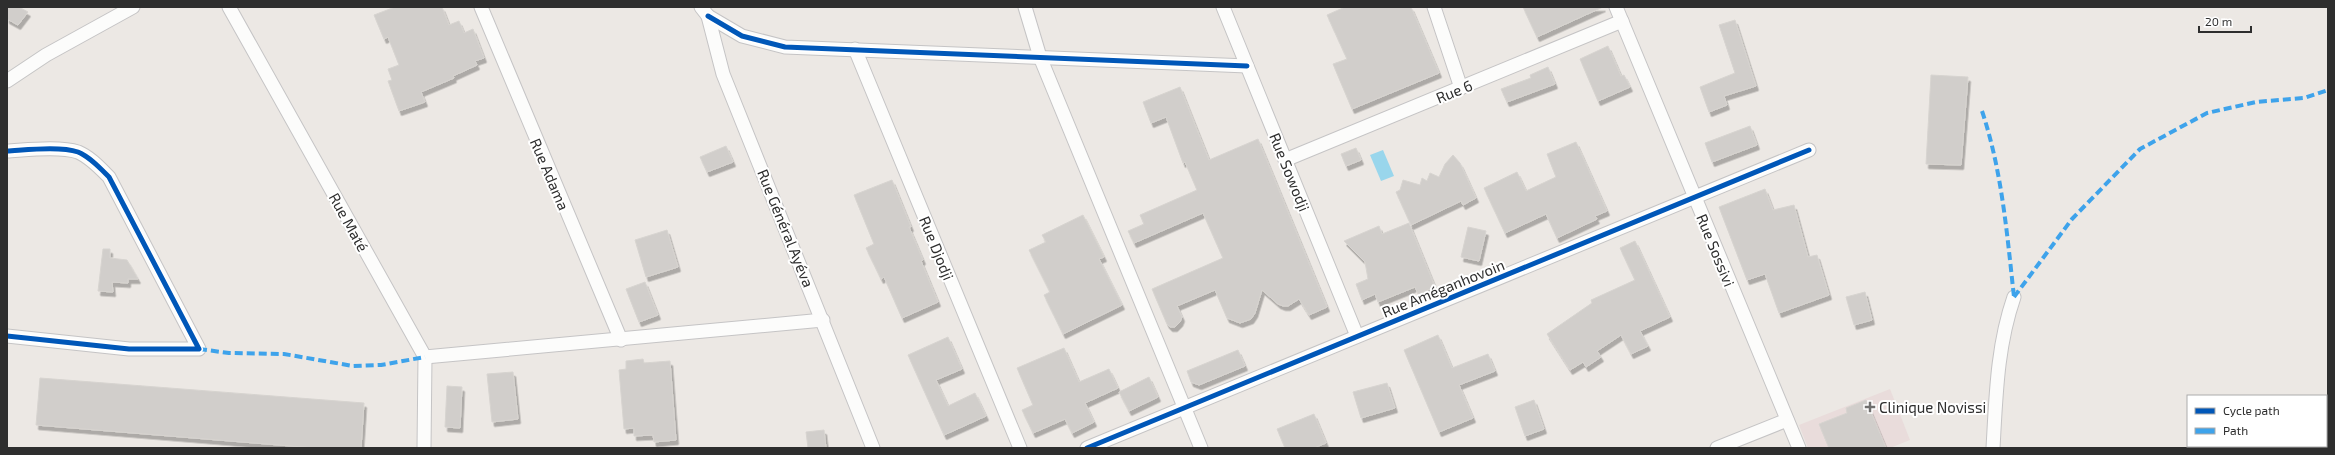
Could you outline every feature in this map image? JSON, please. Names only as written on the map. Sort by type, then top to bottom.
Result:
[{"type":"street","points":[[7,81],[46,55],[133,7]]},
{"type":"street","name":"Rue Maté","points":[[229,7],[424,357],[424,448]]},
{"type":"street","name":"Rue Adama","points":[[481,7],[621,340]]},
{"type":"street","points":[[1025,7],[1040,57],[1201,448]]},
{"type":"street","name":"Rue Sowodji","points":[[1223,7],[1357,336]]},
{"type":"street","points":[[1434,7],[1461,88]]},
{"type":"street","name":"Rue Sossivi","points":[[1616,7],[1799,448]]},
{"type":"street","points":[[705,11],[742,36],[785,47],[1247,66]]},
{"type":"street","name":"Rue Général Ayéva","points":[[705,11],[723,74],[823,320],[873,448]]},
{"type":"street","name":"Rue 6","points":[[1285,160],[1622,21]]},
{"type":"street","name":"Rue Djodji","points":[[855,49],[1020,448]]},
{"type":"street","points":[[7,151],[60,150],[77,152],[96,163],[109,177],[199,349],[129,349],[7,336]]},
{"type":"street","name":"Rue Améganhovoin","points":[[1087,448],[1808,150]]},
{"type":"street","points":[[1993,448],[1997,369],[2001,342],[2014,297]]},
{"type":"street","points":[[424,357],[621,340],[823,320]]},
{"type":"street","points":[[1717,448],[1787,420]]},
{"type":"shaded area","name":"Clinique Novissi","points":[[1890,389],[1910,440],[1890,448],[1808,448],[1799,425]]},
{"type":"water","points":[[1383,150],[1394,176],[1381,181],[1370,155]]},
{"type":"building","points":[[7,7],[19,7],[28,12],[18,25],[7,19]]},
{"type":"building","points":[[395,7],[442,7],[449,25],[459,21],[464,33],[473,29],[484,58],[475,61],[477,65],[453,76],[454,78],[421,92],[425,102],[399,111],[388,81],[392,80],[388,69],[399,65],[388,37],[384,39],[374,15]]},
{"type":"building","points":[[1345,7],[1411,7],[1439,73],[1352,109],[1333,64],[1347,59],[1327,15]]},
{"type":"building","points":[[1523,7],[1603,7],[1537,37]]},
{"type":"building","points":[[1735,20],[1756,86],[1724,96],[1727,105],[1709,112],[1700,87],[1735,73],[1719,25]]},
{"type":"building","points":[[1608,46],[1621,76],[1624,75],[1630,87],[1598,101],[1580,59]]},
{"type":"building","points":[[1548,67],[1555,84],[1507,102],[1501,89],[1531,78],[1530,75]]},
{"type":"building","points":[[1931,75],[1968,77],[1961,165],[1926,164]]},
{"type":"building","points":[[1180,87],[1209,160],[1258,139],[1327,307],[1309,315],[1299,299],[1288,306],[1283,306],[1278,304],[1262,290],[1255,313],[1251,319],[1240,323],[1227,318],[1215,290],[1177,306],[1182,317],[1180,322],[1175,327],[1170,327],[1167,324],[1152,289],[1223,258],[1203,213],[1134,243],[1128,231],[1144,224],[1140,215],[1197,190],[1185,162],[1183,163],[1166,117],[1151,123],[1143,102]]},
{"type":"building","points":[[1750,126],[1757,145],[1712,162],[1705,143]]},
{"type":"building","points":[[1576,142],[1607,211],[1595,216],[1597,219],[1557,238],[1546,214],[1505,233],[1484,188],[1517,172],[1526,191],[1556,177],[1547,154]]},
{"type":"building","points":[[726,146],[733,162],[707,172],[700,157]]},
{"type":"building","points":[[1356,148],[1361,160],[1346,166],[1341,154]]},
{"type":"building","points":[[1453,155],[1460,163],[1476,198],[1463,205],[1461,201],[1411,225],[1396,192],[1400,190],[1403,180],[1420,185],[1422,178],[1427,181],[1430,173],[1439,177],[1445,164]]},
{"type":"building","points":[[892,180],[923,260],[921,261],[938,302],[902,318],[884,277],[881,279],[866,248],[874,244],[854,195]]},
{"type":"building","points":[[1765,189],[1773,210],[1794,205],[1808,257],[1817,255],[1829,295],[1779,313],[1765,274],[1747,280],[1719,207]]},
{"type":"building","points":[[1083,215],[1104,257],[1099,259],[1122,305],[1063,334],[1044,295],[1050,292],[1029,250],[1046,242],[1042,235]]},
{"type":"building","points":[[1409,223],[1435,287],[1418,294],[1415,287],[1378,302],[1375,294],[1362,300],[1356,284],[1368,279],[1365,262],[1344,241],[1379,226],[1382,234]]},
{"type":"building","points":[[1468,227],[1486,231],[1479,261],[1461,257]]},
{"type":"building","points":[[667,230],[678,267],[646,277],[635,240]]},
{"type":"building","points":[[1635,241],[1670,317],[1640,331],[1648,346],[1631,354],[1621,335],[1597,351],[1601,357],[1586,367],[1583,362],[1570,370],[1547,334],[1592,303],[1591,300],[1635,280],[1620,248]]},
{"type":"building","points":[[103,249],[110,249],[110,258],[127,260],[138,279],[128,279],[128,283],[112,282],[113,292],[98,291]]},
{"type":"building","points":[[645,282],[658,315],[639,322],[626,289]]},
{"type":"building","points":[[1865,292],[1872,320],[1854,325],[1846,297]]},
{"type":"building","points":[[1438,335],[1452,368],[1488,354],[1495,371],[1459,385],[1473,418],[1439,432],[1404,350]]},
{"type":"building","points":[[948,337],[962,369],[936,380],[948,406],[975,393],[986,416],[944,435],[908,355]]},
{"type":"building","points":[[1064,348],[1079,382],[1109,369],[1118,388],[1085,403],[1094,422],[1072,433],[1065,419],[1033,433],[1022,410],[1033,405],[1017,368]]},
{"type":"building","points":[[1238,350],[1245,366],[1199,385],[1191,382],[1187,371]]},
{"type":"building","points":[[643,359],[644,363],[670,361],[676,440],[654,442],[653,435],[634,436],[634,428],[624,429],[619,370],[626,369],[626,361]]},
{"type":"building","points":[[513,372],[518,419],[492,422],[487,374]]},
{"type":"building","points":[[1149,377],[1158,397],[1129,411],[1119,392]]},
{"type":"building","points":[[40,378],[364,403],[361,448],[315,448],[36,425]]},
{"type":"building","points":[[1387,383],[1395,408],[1361,418],[1353,392]]},
{"type":"building","points":[[447,386],[462,387],[460,428],[445,427]]},
{"type":"building","points":[[1534,400],[1544,429],[1525,436],[1515,407]]},
{"type":"building","points":[[1866,400],[1886,448],[1829,448],[1819,424],[1847,413],[1846,408]]},
{"type":"building","points":[[1314,414],[1326,443],[1314,448],[1285,448],[1277,429]]},
{"type":"building","points":[[824,430],[826,448],[808,448],[806,432]]},
{"type":"marked path","points":[[2014,297],[2072,219],[2140,149],[2207,113],[2256,102],[2304,98],[2328,90]]},
{"type":"marked path","points":[[1982,111],[1989,134],[2003,203],[2014,297]]},
{"type":"marked path","points":[[199,349],[229,353],[284,354],[353,366],[381,365],[425,357]]},
{"type":"cycle path","points":[[708,16],[742,36],[785,47],[1247,66]]},
{"type":"cycle path","points":[[7,151],[33,149],[71,150],[78,152],[91,160],[109,177],[199,349],[129,349],[7,336]]},
{"type":"cycle path","points":[[1087,448],[1809,150]]},
{"type":"place","name":"Clinique Novissi","points":[[1870,407]]}]
